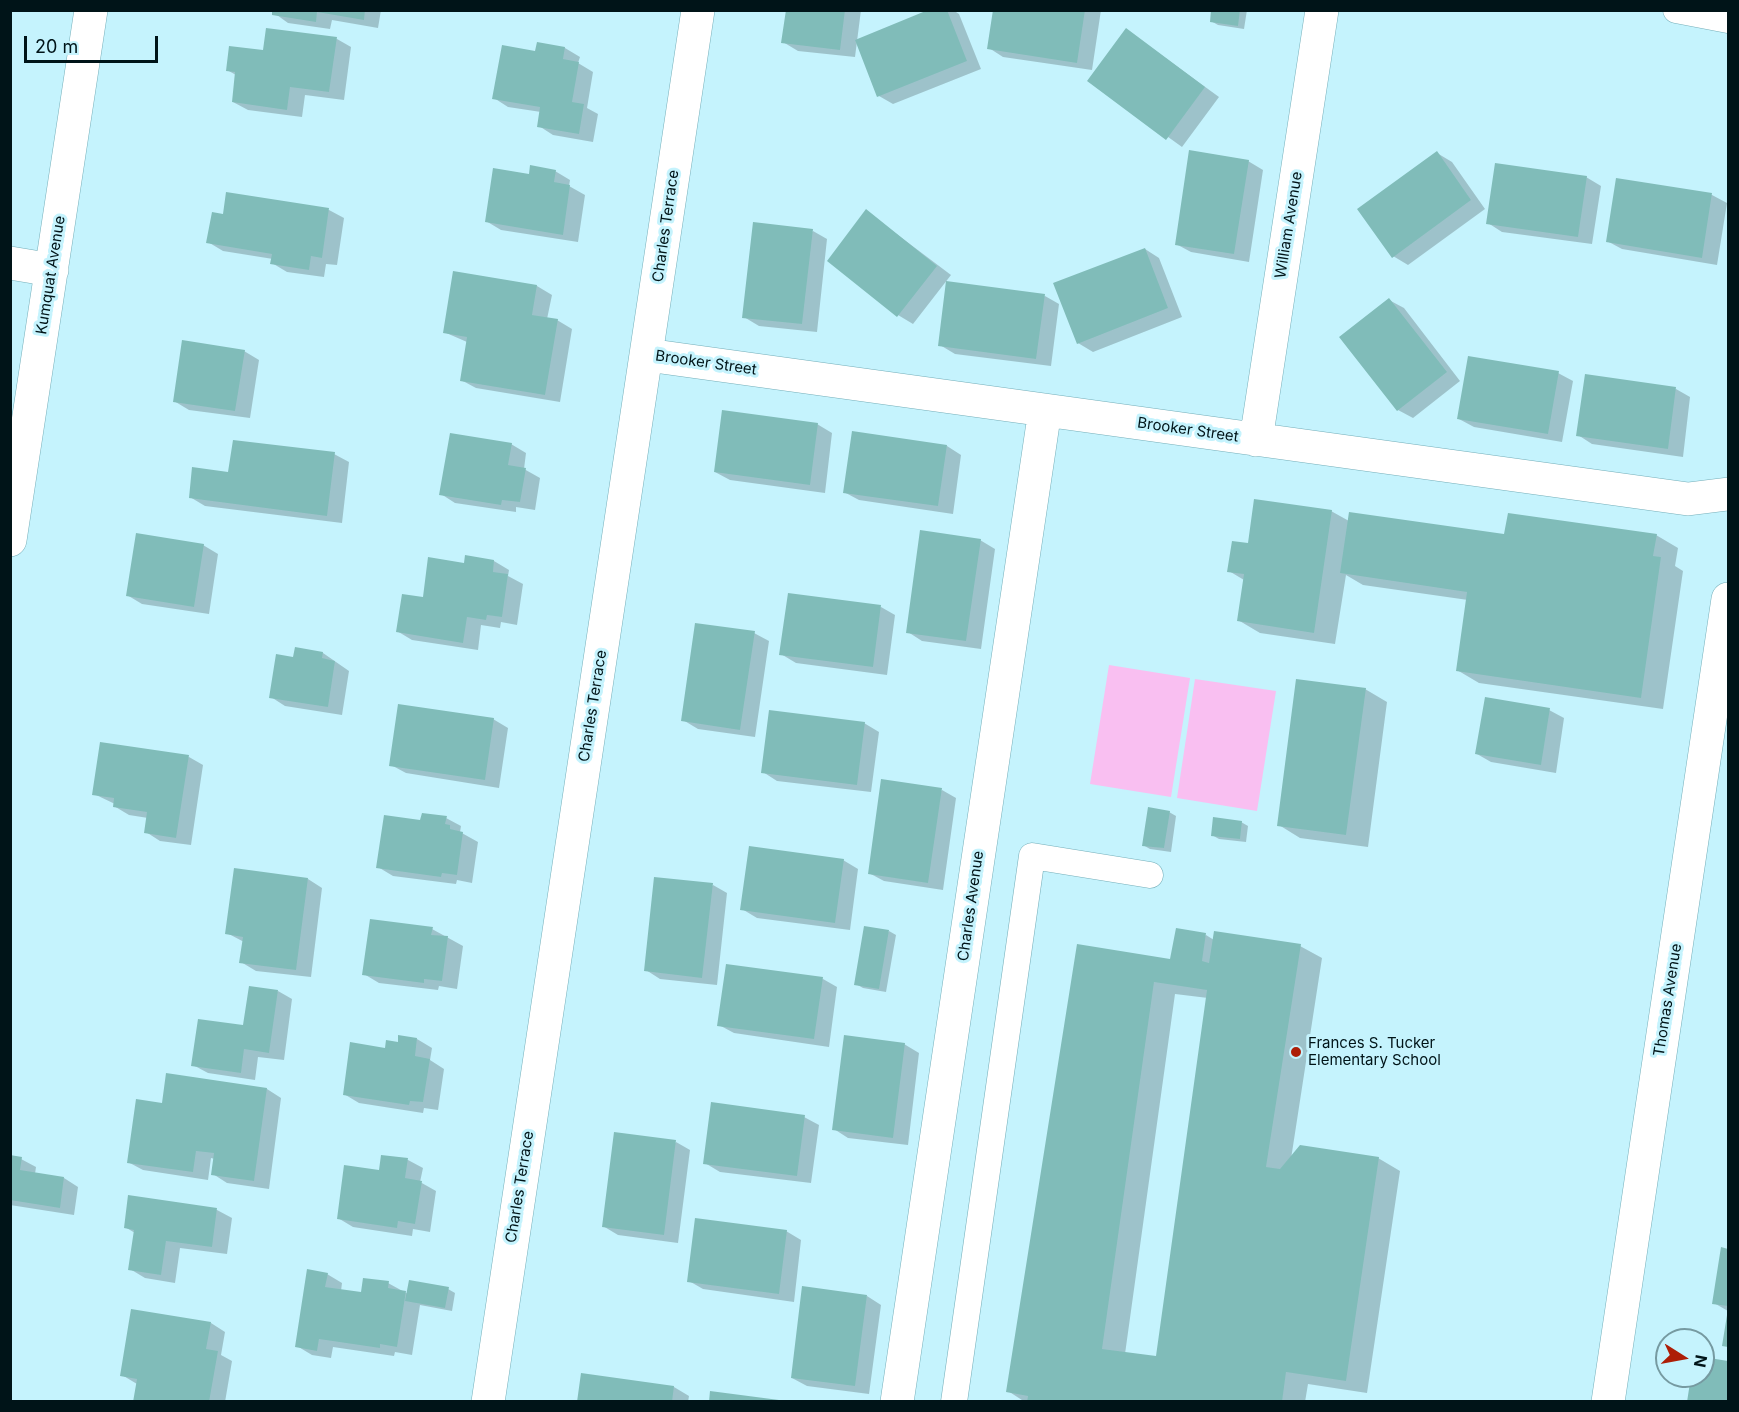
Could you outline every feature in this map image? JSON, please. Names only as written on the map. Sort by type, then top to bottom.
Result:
[{"type":"street","name":"Kumquat Avenue","points":[[11,530],[91,10]]},
{"type":"street","name":"Charles Terrace","points":[[488,1401],[698,10]]},
{"type":"street","name":"William Avenue","points":[[1256,440],[1322,10]]},
{"type":"street","points":[[10,263],[52,270]]},
{"type":"street","name":"Brooker Street","points":[[647,355],[1688,499],[1728,494]]},
{"type":"street","name":"Charles Avenue","points":[[897,1401],[1045,410]]},
{"type":"street","name":"Thomas Avenue","points":[[1608,1401],[1728,599]]},
{"type":"lane","points":[[1676,10],[1728,20]]},
{"type":"lane","points":[[954,1401],[1032,856],[1150,875]]},
{"type":"shaded area","points":[[1109,665],[1190,678],[1171,797],[1090,784]]},
{"type":"shaded area","points":[[1195,679],[1276,691],[1257,811],[1177,798]]},
{"type":"building","points":[[272,10],[365,10],[364,20],[317,12],[316,22],[272,15]]},
{"type":"building","points":[[786,10],[845,10],[840,50],[781,43]]},
{"type":"building","points":[[928,10],[947,10],[967,61],[877,97],[855,40]]},
{"type":"building","points":[[993,10],[1085,10],[1077,63],[987,49]]},
{"type":"building","points":[[1211,10],[1240,10],[1238,26],[1210,22]]},
{"type":"building","points":[[266,28],[337,37],[329,92],[290,87],[287,110],[232,102],[235,72],[226,71],[229,46],[263,50]]},
{"type":"building","points":[[1126,28],[1205,87],[1166,140],[1087,81]]},
{"type":"building","points":[[537,42],[565,47],[563,59],[579,62],[572,102],[584,104],[579,134],[537,127],[540,107],[492,99],[502,45],[535,51]]},
{"type":"building","points":[[1189,150],[1249,160],[1234,254],[1175,245]]},
{"type":"building","points":[[1437,151],[1471,200],[1392,258],[1357,209]]},
{"type":"building","points":[[1495,163],[1587,176],[1578,237],[1486,224]]},
{"type":"building","points":[[530,165],[556,170],[554,182],[570,185],[563,235],[485,222],[493,168],[529,174]]},
{"type":"building","points":[[1616,178],[1712,193],[1702,258],[1606,242]]},
{"type":"building","points":[[226,192],[329,208],[322,258],[311,256],[309,270],[270,264],[272,254],[206,243],[212,212],[223,214]]},
{"type":"building","points":[[866,209],[937,266],[897,317],[827,261]]},
{"type":"building","points":[[753,222],[813,229],[802,324],[742,318]]},
{"type":"building","points":[[1145,248],[1168,308],[1077,344],[1053,283]]},
{"type":"building","points":[[453,271],[537,285],[532,315],[558,319],[545,395],[460,381],[467,337],[443,333]]},
{"type":"building","points":[[946,281],[1045,294],[1036,359],[938,346]]},
{"type":"building","points":[[1389,298],[1447,372],[1397,411],[1339,337]]},
{"type":"building","points":[[182,340],[245,350],[235,411],[173,402]]},
{"type":"building","points":[[1468,356],[1559,371],[1548,434],[1457,419]]},
{"type":"building","points":[[1585,374],[1676,387],[1668,449],[1576,436]]},
{"type":"building","points":[[722,410],[818,423],[810,485],[714,472]]},
{"type":"building","points":[[852,431],[947,445],[938,506],[843,493]]},
{"type":"building","points":[[450,433],[512,443],[508,465],[526,468],[520,502],[502,500],[501,505],[439,495]]},
{"type":"building","points":[[233,440],[335,452],[327,516],[189,498],[192,467],[228,472]]},
{"type":"building","points":[[1254,499],[1332,510],[1314,633],[1237,621],[1244,574],[1227,572],[1232,541],[1248,543]]},
{"type":"building","points":[[1349,512],[1504,534],[1508,513],[1657,534],[1653,556],[1661,557],[1641,698],[1456,671],[1467,592],[1340,573]]},
{"type":"building","points":[[920,530],[981,539],[966,641],[906,633]]},
{"type":"building","points":[[136,533],[204,544],[194,607],[126,596]]},
{"type":"building","points":[[465,555],[494,560],[493,572],[508,574],[502,617],[487,615],[486,620],[467,617],[463,643],[396,632],[402,594],[423,597],[428,557],[464,563]]},
{"type":"building","points":[[788,593],[881,605],[873,667],[779,655]]},
{"type":"building","points":[[695,623],[755,631],[740,730],[681,721]]},
{"type":"building","points":[[295,647],[323,652],[322,658],[335,661],[328,707],[269,698],[276,654],[293,657]]},
{"type":"building","points":[[1296,679],[1366,688],[1346,835],[1277,826]]},
{"type":"building","points":[[1485,697],[1550,708],[1541,765],[1475,754]]},
{"type":"building","points":[[398,704],[494,718],[485,780],[389,766]]},
{"type":"building","points":[[769,710],[865,722],[857,785],[761,773]]},
{"type":"building","points":[[100,742],[189,755],[176,838],[144,833],[147,812],[113,807],[114,798],[92,795]]},
{"type":"building","points":[[881,779],[942,788],[928,883],[868,874]]},
{"type":"building","points":[[1148,807],[1170,811],[1164,848],[1142,846]]},
{"type":"building","points":[[422,813],[447,816],[445,824],[450,825],[450,829],[463,832],[457,875],[442,873],[441,877],[376,868],[384,815],[420,820]]},
{"type":"building","points":[[1213,817],[1242,821],[1240,839],[1211,836]]},
{"type":"building","points":[[749,846],[844,859],[835,923],[740,910]]},
{"type":"building","points":[[234,868],[308,878],[296,970],[239,963],[243,937],[225,934]]},
{"type":"building","points":[[654,877],[713,883],[702,978],[644,971]]},
{"type":"building","points":[[370,919],[433,927],[431,935],[448,936],[442,981],[424,979],[424,983],[362,975]]},
{"type":"building","points":[[864,926],[889,930],[879,989],[854,985]]},
{"type":"building","points":[[1176,928],[1206,933],[1202,961],[1209,963],[1214,931],[1301,944],[1266,1167],[1280,1169],[1300,1145],[1379,1157],[1346,1381],[1286,1372],[1282,1402],[1027,1402],[1028,1396],[1006,1392],[1077,944],[1170,959]],"holes":[[[1154,982],[1207,990],[1156,1356],[1102,1349]]]},
{"type":"building","points":[[726,964],[823,977],[814,1039],[717,1026]]},
{"type":"building","points":[[249,986],[278,990],[269,1053],[244,1049],[241,1073],[191,1066],[198,1019],[243,1025]]},
{"type":"building","points":[[398,1035],[417,1038],[415,1056],[430,1059],[423,1102],[410,1101],[409,1105],[343,1095],[350,1042],[385,1048],[386,1040],[398,1042]]},
{"type":"building","points":[[844,1035],[905,1043],[893,1138],[832,1130]]},
{"type":"building","points":[[166,1073],[267,1088],[254,1181],[211,1175],[214,1153],[196,1151],[193,1172],[127,1163],[136,1099],[162,1103]]},
{"type":"building","points":[[711,1102],[805,1115],[797,1176],[703,1164]]},
{"type":"building","points":[[614,1132],[676,1140],[664,1235],[602,1227]]},
{"type":"building","points":[[10,1155],[22,1157],[20,1170],[64,1177],[60,1208],[10,1200]]},
{"type":"building","points":[[381,1155],[408,1158],[405,1178],[422,1181],[415,1224],[398,1221],[397,1228],[337,1219],[344,1165],[379,1170]]},
{"type":"building","points":[[128,1195],[217,1208],[212,1247],[166,1241],[161,1275],[128,1270],[134,1230],[124,1228]]},
{"type":"building","points":[[695,1218],[787,1230],[779,1294],[687,1282]]},
{"type":"building","points":[[1721,1247],[1728,1249],[1728,1306],[1712,1304]]},
{"type":"building","points":[[307,1269],[328,1273],[325,1287],[361,1292],[363,1278],[389,1281],[388,1288],[406,1291],[397,1347],[380,1344],[380,1348],[319,1339],[317,1351],[295,1347]]},
{"type":"building","points":[[409,1280],[449,1287],[445,1308],[405,1301]]},
{"type":"building","points":[[802,1286],[867,1295],[855,1386],[791,1378]]},
{"type":"building","points":[[131,1309],[211,1322],[206,1349],[218,1351],[209,1402],[133,1402],[137,1379],[120,1376]]},
{"type":"building","points":[[1728,1315],[1728,1347],[1722,1346]]},
{"type":"building","points":[[1715,1359],[1728,1361],[1728,1402],[1687,1402],[1689,1388],[1715,1388]]},
{"type":"building","points":[[581,1373],[674,1386],[672,1402],[577,1402]]},
{"type":"building","points":[[710,1391],[779,1400],[779,1402],[709,1402]]},
{"type":"place","name":"Frances S. Tucker Elementary School","points":[[1296,1052]]}]
